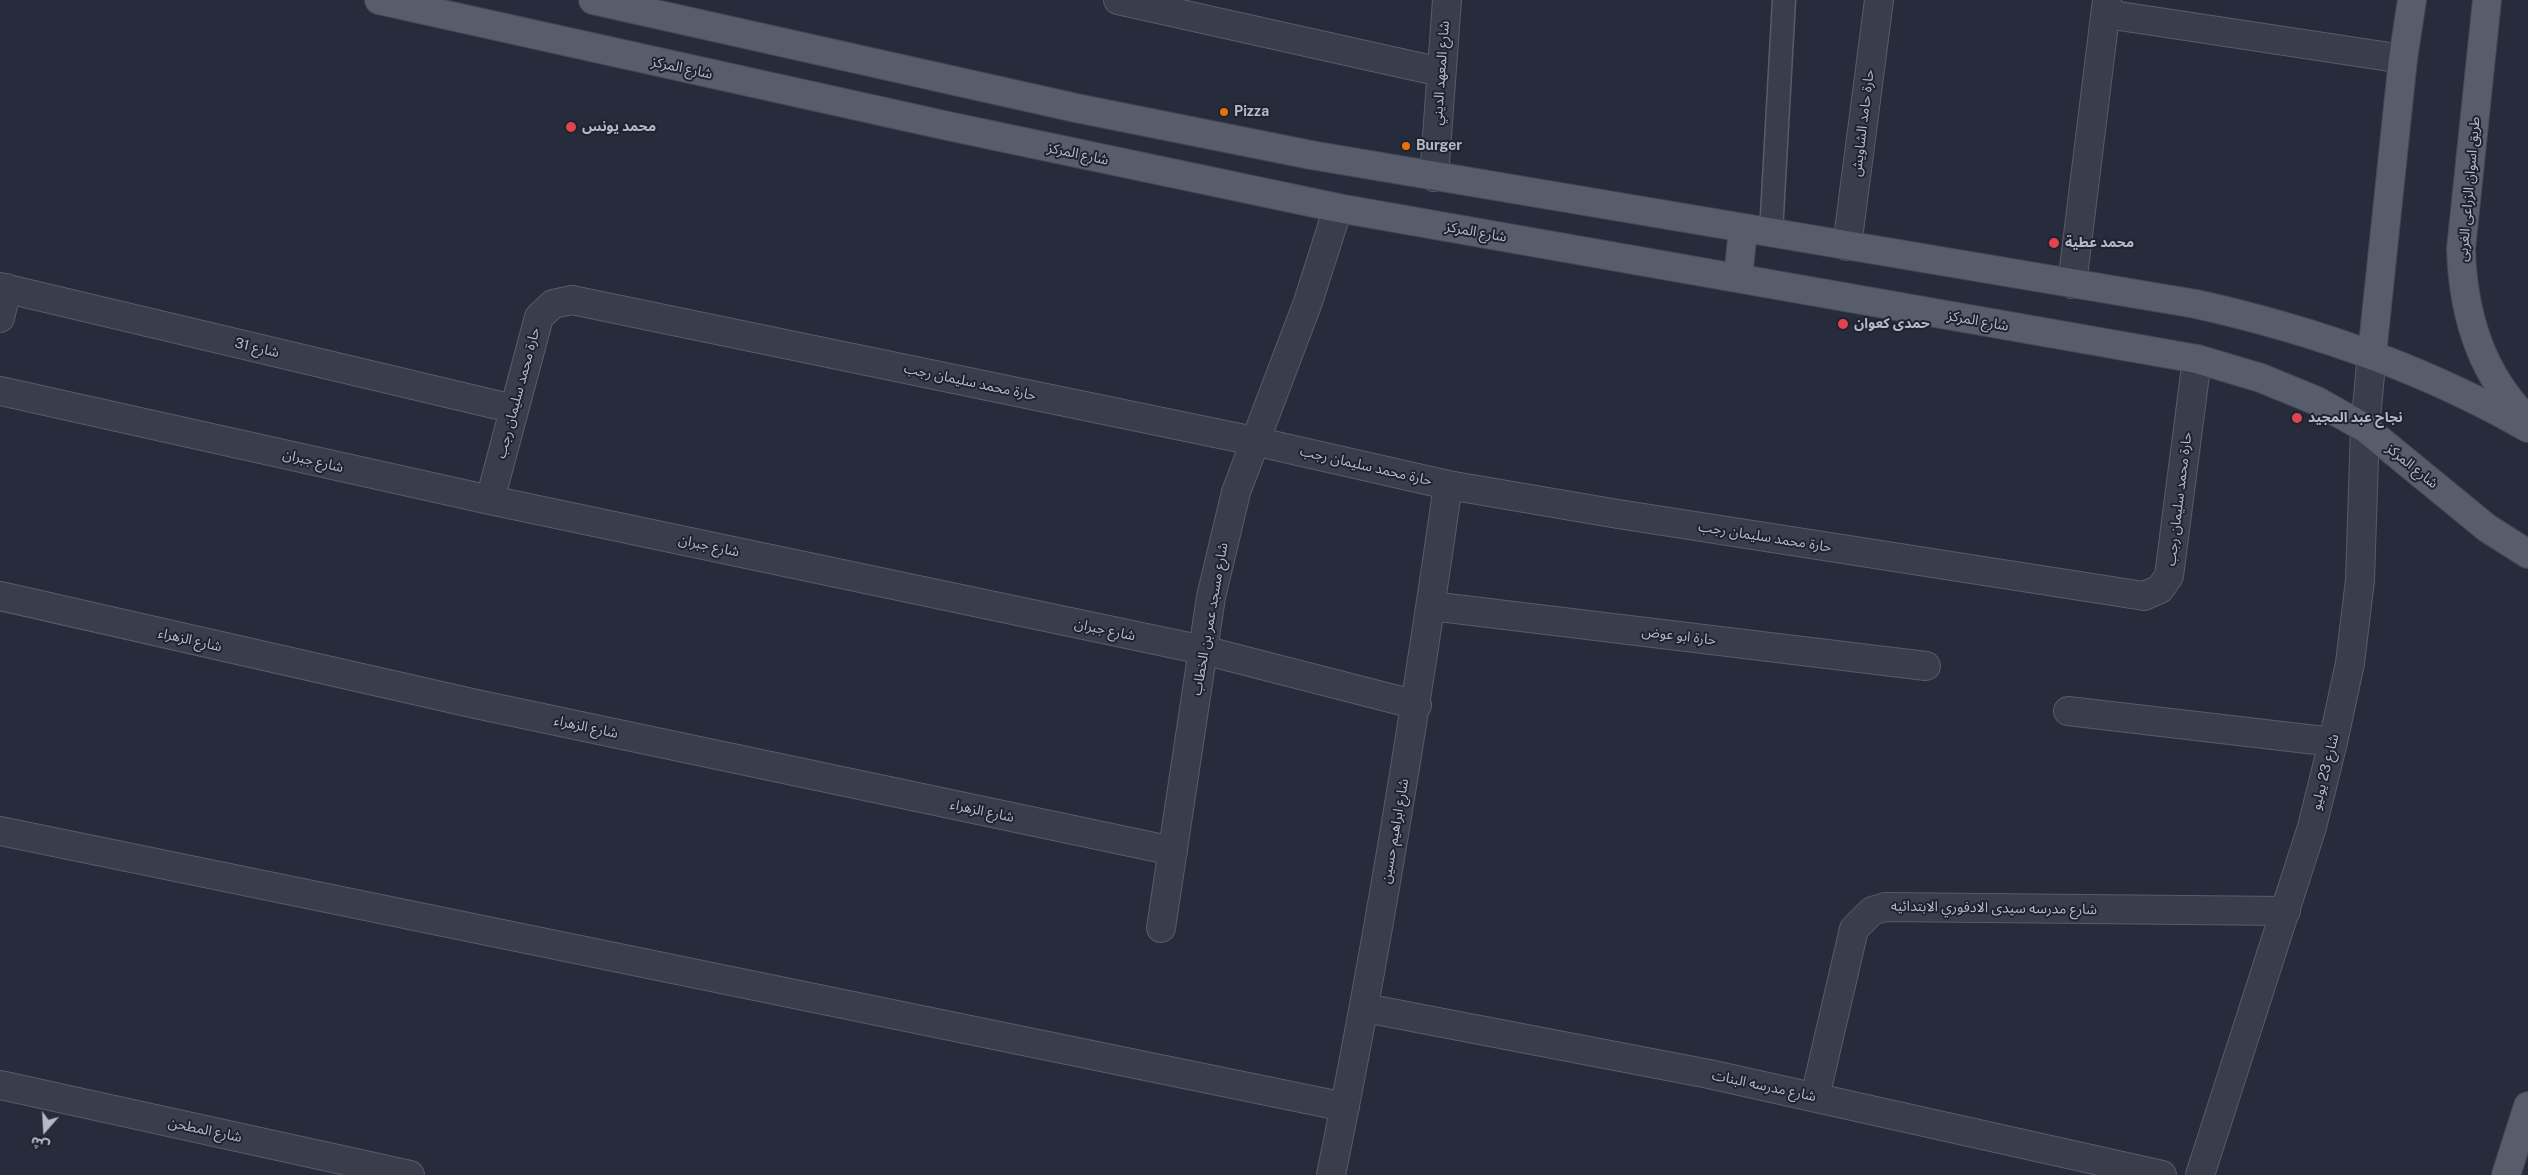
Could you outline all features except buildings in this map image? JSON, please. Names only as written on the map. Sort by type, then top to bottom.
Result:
[{"type":"main road","name":"شارع المركز","points":[[379,0],[948,126],[1338,208],[2197,359],[2277,384],[2317,401],[2364,428],[2487,528],[2528,554]]},
{"type":"main road","points":[[593,0],[1194,133],[1434,177],[2196,304],[2252,316],[2308,332],[2372,354],[2461,392],[2528,428]]},
{"type":"main road","points":[[2372,354],[2403,59],[2412,0]]},
{"type":"main road","name":"طريق اسوان الزراعى الغربى","points":[[2487,0],[2461,249],[2462,286],[2470,323],[2483,357],[2502,390],[2528,420]]},
{"type":"main road","points":[[1738,278],[1743,229]]},
{"type":"main road","points":[[2506,1175],[2528,1106]]},
{"type":"street","points":[[1118,0],[1441,72]]},
{"type":"street","name":"شارع المعهد الديني","points":[[1434,177],[1447,0]]},
{"type":"street","name":"حارة حامد الشاويش","points":[[1847,246],[1879,0]]},
{"type":"street","points":[[2072,284],[2106,7],[2403,59]]},
{"type":"street","name":"شارع مسجد عمر بن الخطاب","points":[[1161,928],[1211,597],[1222,544],[1236,492],[1308,302],[1338,208]]},
{"type":"street","points":[[0,318],[3,288]]},
{"type":"street","name":"شارع 31","points":[[3,288],[514,409]]},
{"type":"street","name":"حارة محمد سليمان رجب","points":[[490,500],[538,317],[553,304],[572,300],[1254,441],[1448,485],[1628,516],[2144,596],[2160,589],[2168,576],[2197,359]]},
{"type":"street","name":"شارع 23 يوليو","points":[[2200,1175],[2312,827],[2350,663],[2360,580],[2364,428],[2372,354]]},
{"type":"street","name":"شارع جبران","points":[[0,390],[490,500],[1203,650],[1417,704]]},
{"type":"street","name":"شارع ابراهيم حسين","points":[[1331,1175],[1365,1008],[1417,704],[1448,485]]},
{"type":"street","name":"شارع الزهراء","points":[[0,596],[476,704],[1173,851]]},
{"type":"street","name":"حارة ابو عوض","points":[[1431,606],[1926,666]]},
{"type":"street","points":[[2068,711],[2333,742]]},
{"type":"street","points":[[0,831],[1345,1107]]},
{"type":"street","name":"شارع مدرسه سيدى الادفوري الابتدائيه","points":[[1815,1097],[1854,929],[1872,910],[1885,907],[2286,911]]},
{"type":"street","name":"شارع مدرسه البنات","points":[[1365,1008],[1815,1097],[2162,1175]]},
{"type":"street","name":"شارع المطحن","points":[[0,1085],[410,1175]]},
{"type":"lane","points":[[1771,233],[1784,0]]},
{"type":"place","name":"Pizza","points":[[1224,112]]},
{"type":"place","name":"محمد يونس","points":[[571,127]]},
{"type":"place","name":"Burger","points":[[1406,146]]},
{"type":"place","name":"محمد عطية","points":[[2054,243]]},
{"type":"place","name":"حمدى كعوان","points":[[1843,324]]},
{"type":"place","name":"نجاح عبد المجيد","points":[[2297,418]]}]
